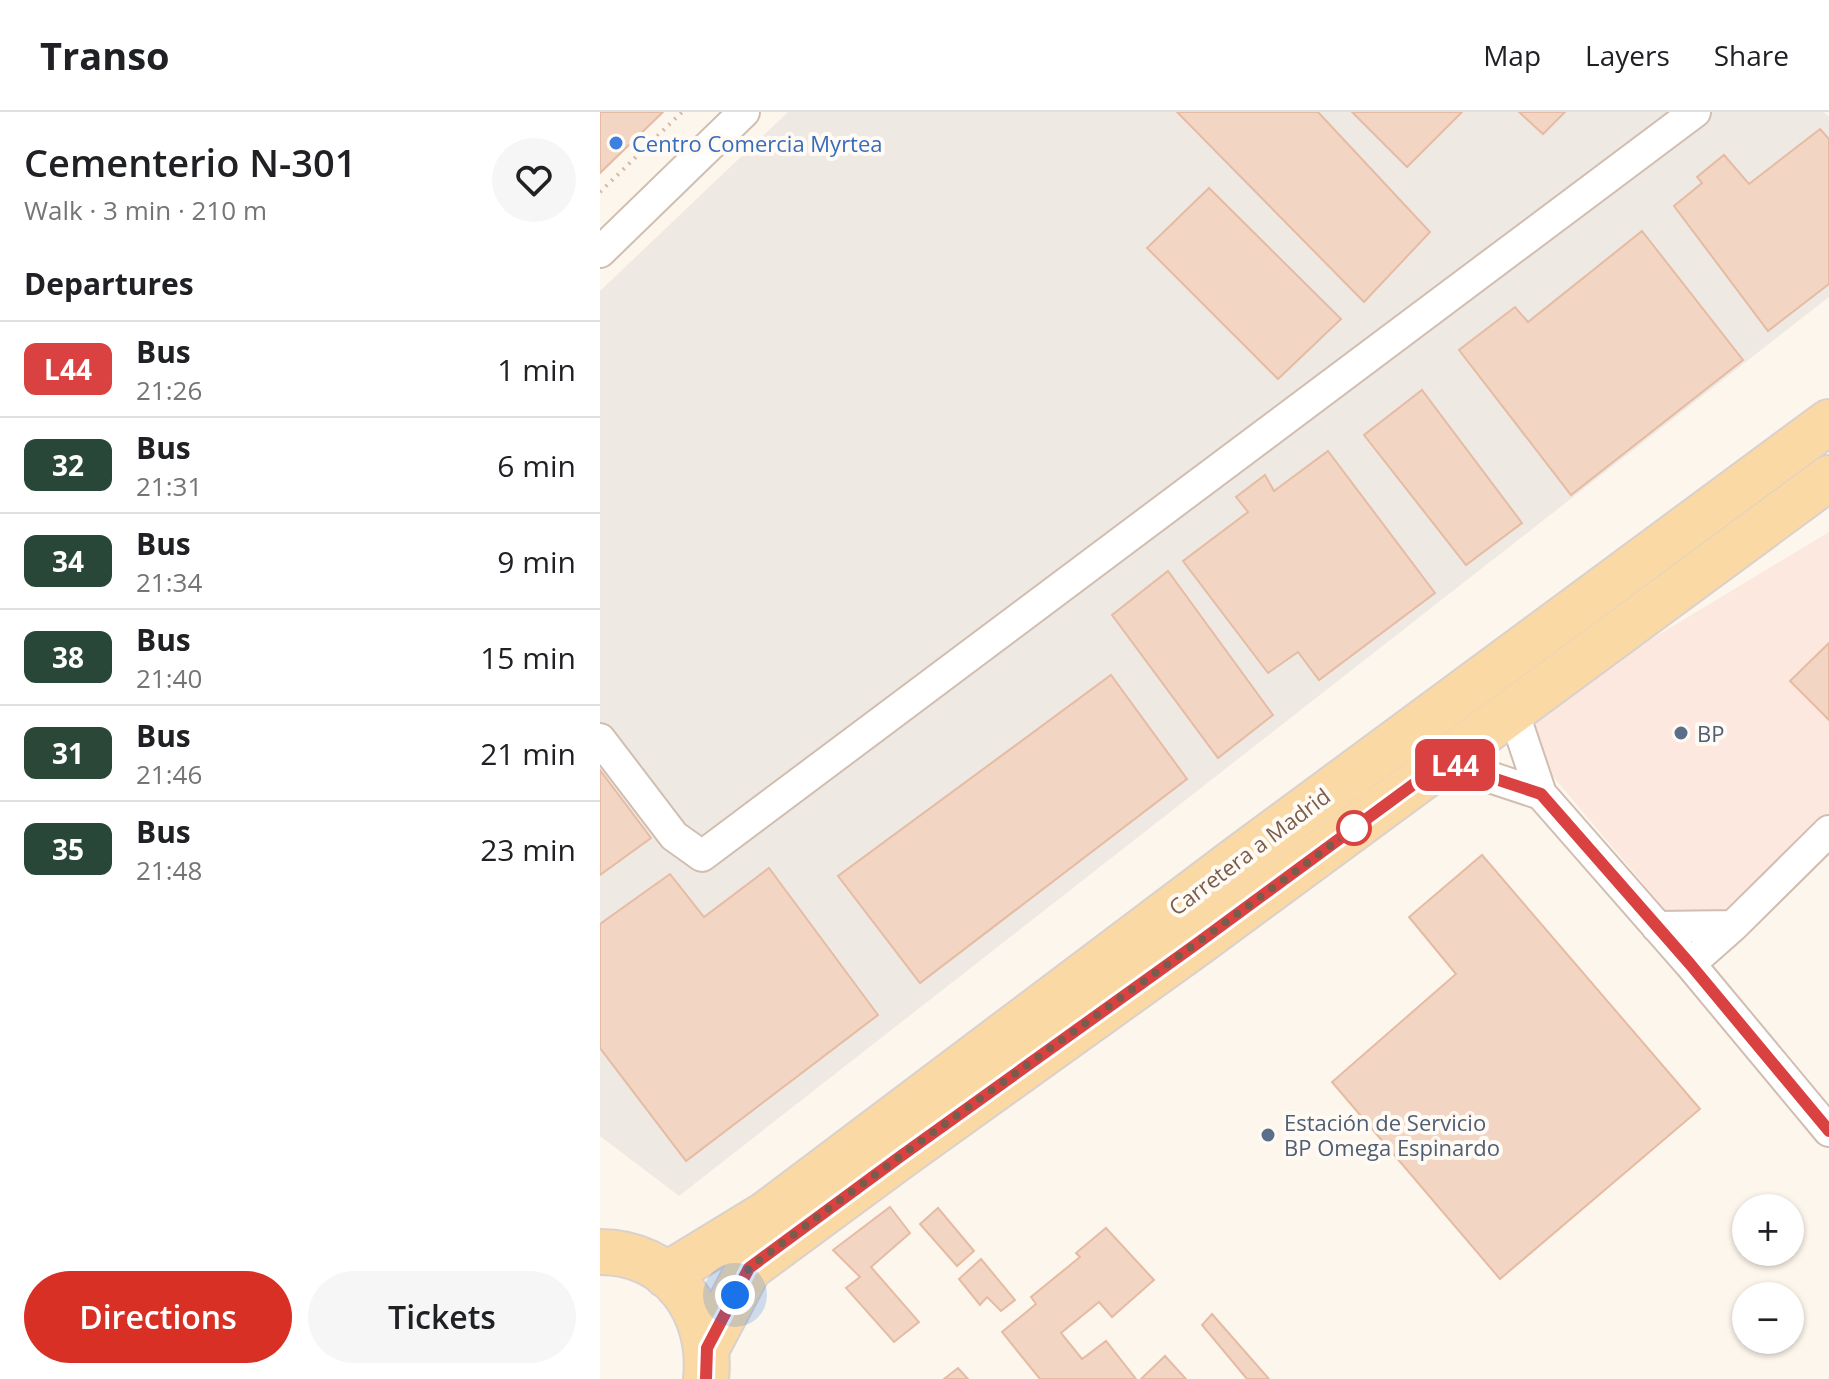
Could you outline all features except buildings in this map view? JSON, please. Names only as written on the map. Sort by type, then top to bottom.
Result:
[{"type":"main road","name":"Carretera a Madrid","points":[[666,1275],[766,1214],[1236,860],[1829,422]]},
{"type":"main road","name":"Carretera a Madrid","points":[[707,1363],[749,1268],[1195,945],[1829,478]]},
{"type":"main road","points":[[602,1249],[638,1259],[666,1275],[687,1295],[700,1320],[707,1363]]},
{"type":"street","points":[[600,252],[744,112]]},
{"type":"street","points":[[600,739],[674,836],[702,856],[1695,112]]},
{"type":"street","points":[[1513,711],[1541,794],[1824,1118]]},
{"type":"street","points":[[1444,762],[1541,794]]},
{"type":"street","points":[[1690,964],[1829,831]]},
{"type":"street","points":[[1657,927],[1733,926]]},
{"type":"path","points":[[600,192],[682,112]]},
{"type":"shaded area","points":[[788,112],[1824,112],[1829,117],[1829,297],[679,1196],[600,1136],[600,291]]},
{"type":"shaded area","name":"BP","points":[[1829,532],[1829,817],[1728,918],[1699,923],[1667,912],[1534,754],[1532,711]]},
{"type":"bus line","name":"L44","points":[[706,1379],[707,1348],[749,1268],[1444,762],[1541,794],[1690,964],[1829,1131]]},
{"type":"place","name":"Centro Comercia Myrtea","points":[[616,143]]},
{"type":"place","name":"BP","points":[[1681,733]]},
{"type":"place","name":"Estación de Servicio BP Omega Espinardo","points":[[1268,1135]]},
{"type":"route","points":[[735,1295],[749,1268],[1354,828]]}]
